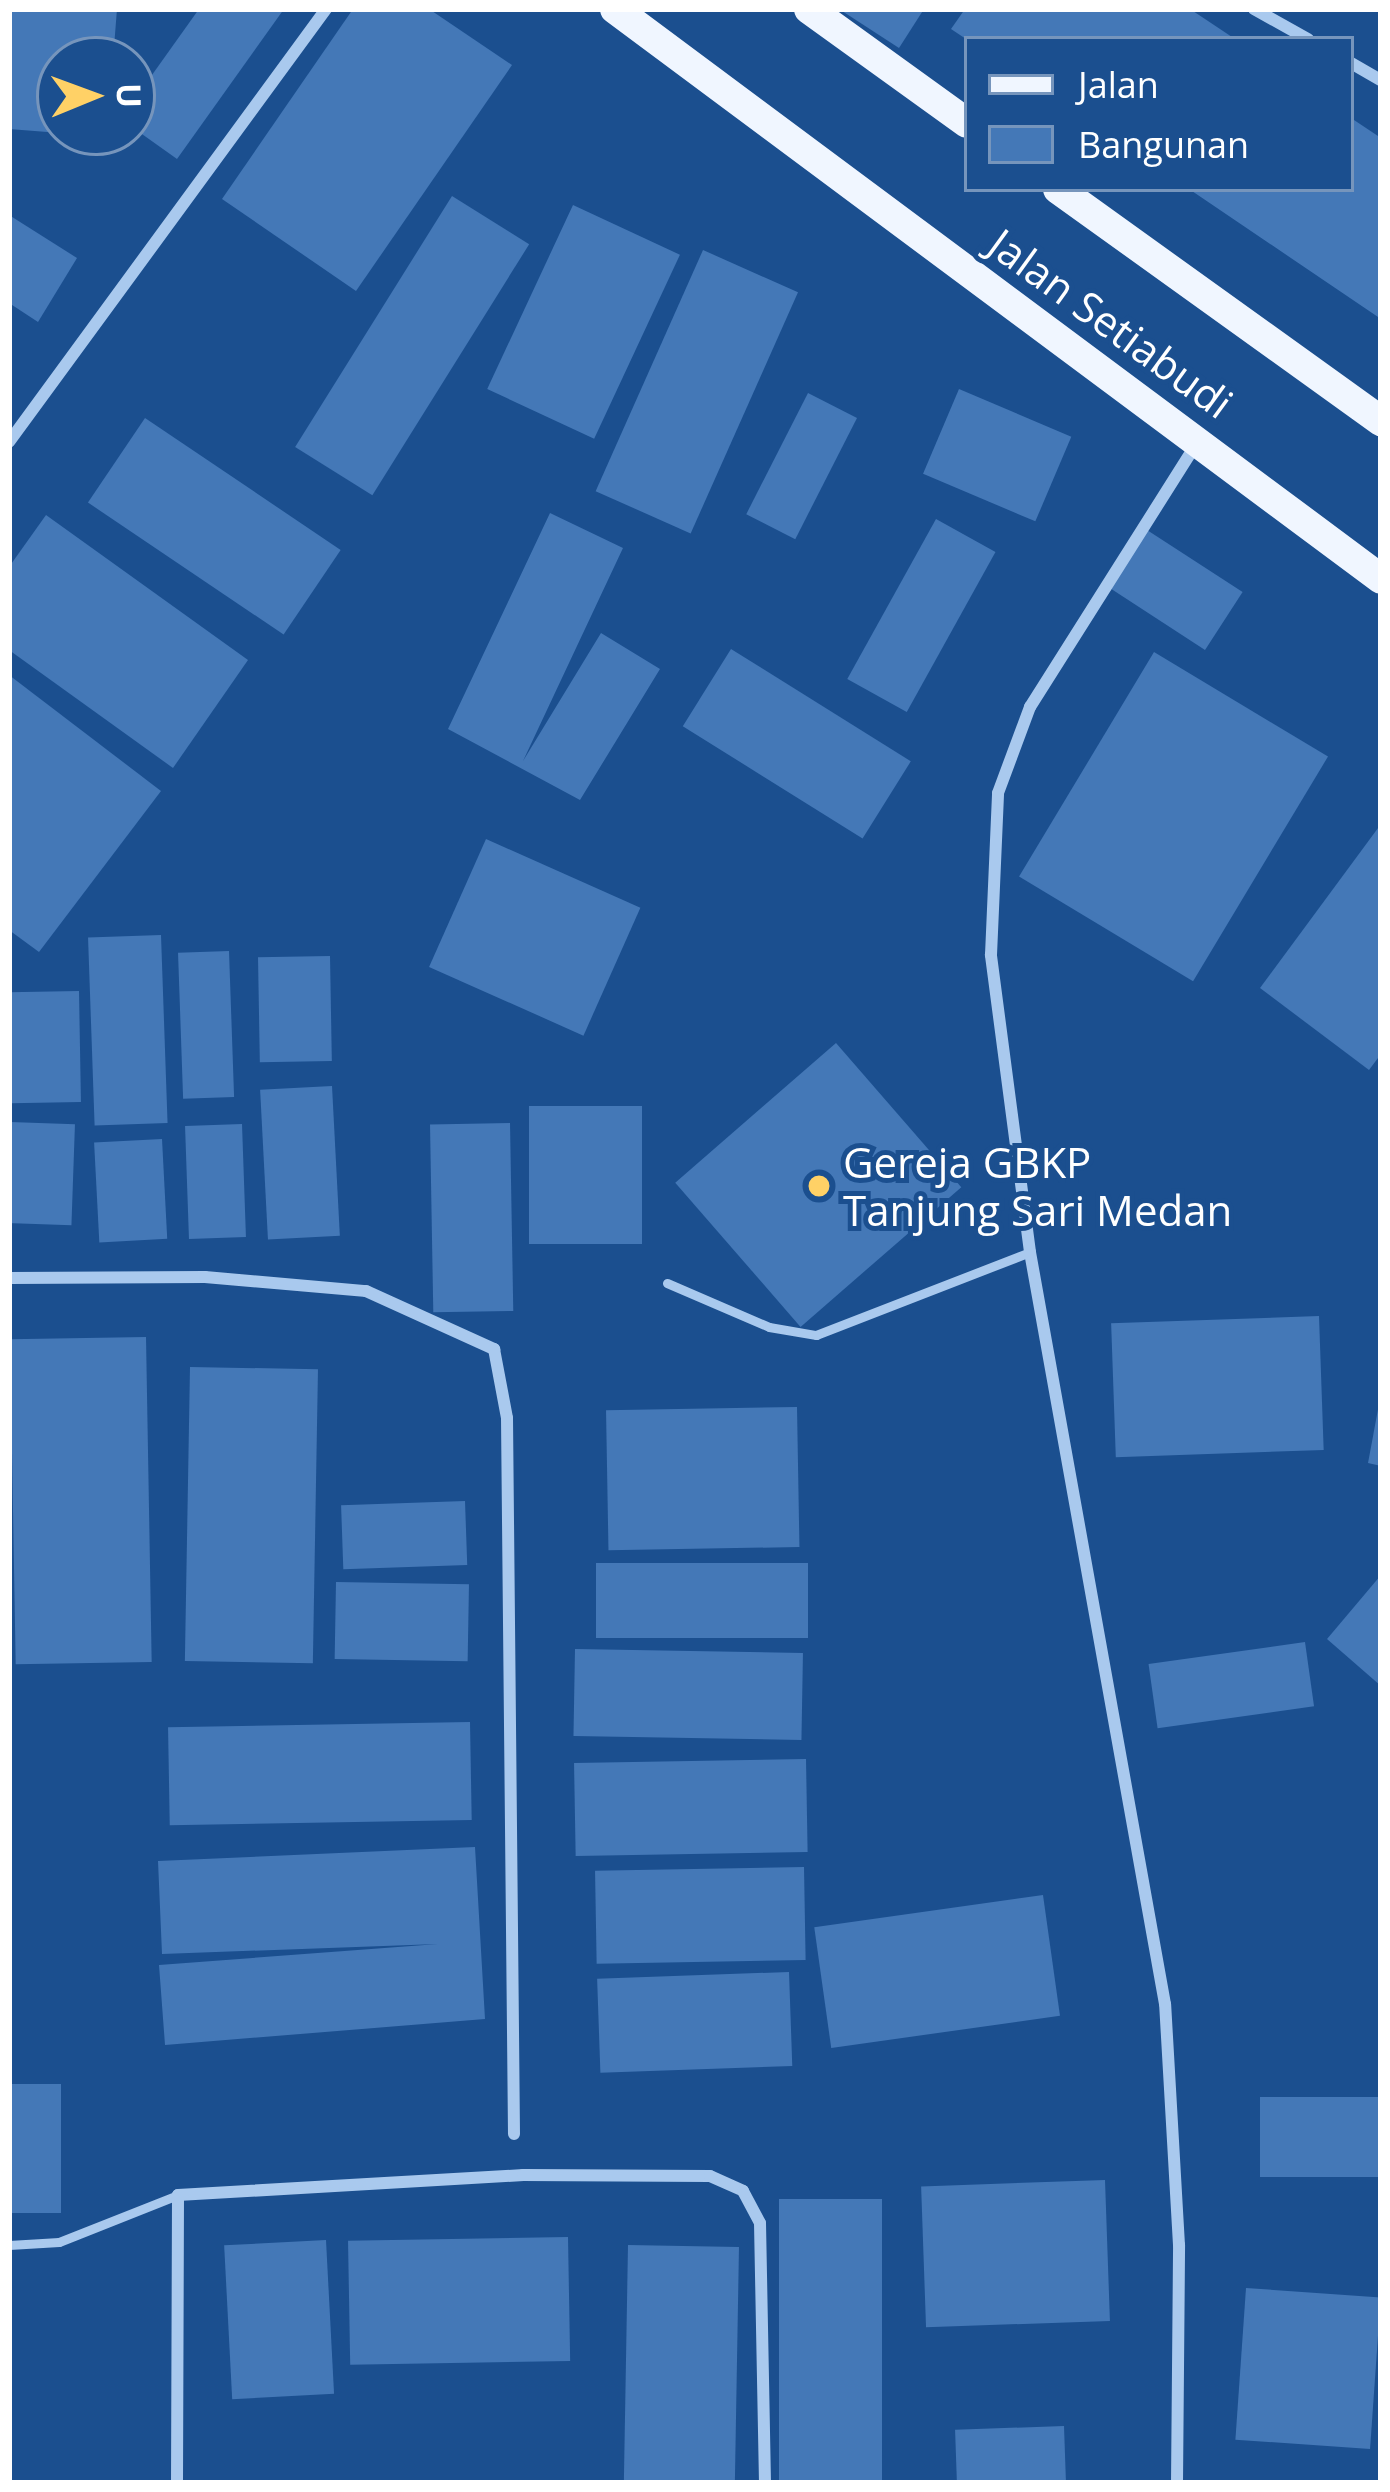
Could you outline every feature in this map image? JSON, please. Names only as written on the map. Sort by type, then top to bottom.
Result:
[{"type":"main road","name":"Jalan Setiabudi","points":[[615,9],[1380,577]]},
{"type":"main road","points":[[808,9],[964,121]]},
{"type":"main road","name":"Jalan Setiabudi","points":[[1062,192],[1381,421]]},
{"type":"street","points":[[9,442],[326,9]]},
{"type":"street","points":[[1254,9],[1303,36]]},
{"type":"street","points":[[1354,65],[1381,80]]},
{"type":"street","points":[[1177,2483],[1179,2246],[1165,2004],[1030,1252],[991,955],[998,793],[1030,707],[1199,440]]},
{"type":"street","points":[[9,1278],[205,1277],[366,1291],[474,1334],[494,1349],[507,1418],[514,2134]]},
{"type":"street","points":[[177,2483],[178,2195],[524,2175],[710,2176],[743,2191],[760,2223],[765,2483]]},
{"type":"lane","points":[[667,1282],[769,1327],[816,1335],[1030,1252]]},
{"type":"lane","points":[[9,2245],[46,2246],[178,2195]]},
{"type":"building","points":[[9,9],[117,9],[115,36],[36,36],[36,131],[9,129]]},
{"type":"building","points":[[199,9],[284,9],[177,159],[156,144],[156,69]]},
{"type":"building","points":[[353,9],[429,9],[512,65],[356,291],[222,199]]},
{"type":"building","points":[[839,9],[924,9],[899,48]]},
{"type":"building","points":[[965,9],[1190,9],[1230,36],[964,38],[951,29]]},
{"type":"building","points":[[1354,120],[1381,138],[1381,319],[1193,192],[1354,192]]},
{"type":"building","points":[[452,196],[529,244],[372,495],[295,447]]},
{"type":"building","points":[[573,205],[680,255],[594,439],[487,389]]},
{"type":"building","points":[[9,215],[77,258],[38,322],[9,303]]},
{"type":"building","points":[[703,250],[798,292],[691,533],[596,491]]},
{"type":"building","points":[[959,389],[1071,437],[1035,521],[923,474]]},
{"type":"building","points":[[808,393],[857,418],[795,539],[746,514]]},
{"type":"building","points":[[145,418],[341,550],[284,635],[88,503]]},
{"type":"building","points":[[550,513],[623,548],[523,761],[601,633],[660,669],[580,800],[448,729]]},
{"type":"building","points":[[46,515],[248,660],[173,768],[9,650],[9,567]]},
{"type":"building","points":[[936,519],[995,552],[907,712],[847,679]]},
{"type":"building","points":[[1147,530],[1243,592],[1205,650],[1109,588]]},
{"type":"building","points":[[731,649],[911,761],[863,839],[683,726]]},
{"type":"building","points":[[1154,652],[1328,757],[1193,981],[1019,877]]},
{"type":"building","points":[[9,675],[161,791],[39,952],[9,930]]},
{"type":"building","points":[[1381,824],[1381,1054],[1369,1070],[1260,988]]},
{"type":"building","points":[[486,839],[640,908],[583,1036],[429,967]]},
{"type":"building","points":[[161,935],[168,1123],[95,1125],[88,938]]},
{"type":"building","points":[[229,951],[234,1097],[183,1099],[178,953]]},
{"type":"building","points":[[330,956],[332,1061],[260,1062],[258,957]]},
{"type":"building","points":[[79,991],[81,1102],[11,1103],[9,992]]},
{"type":"building","name":"Gereja GBKP Tanjung Sari Medan","points":[[836,1043],[961,1187],[801,1327],[675,1183]]},
{"type":"building","points":[[332,1086],[340,1236],[268,1240],[260,1090]]},
{"type":"building","points":[[529,1106],[642,1106],[642,1244],[529,1244]]},
{"type":"building","points":[[10,1122],[75,1124],[71,1225],[9,1223]]},
{"type":"building","points":[[510,1123],[513,1311],[433,1312],[430,1124]]},
{"type":"building","points":[[242,1124],[246,1237],[189,1239],[185,1126]]},
{"type":"building","points":[[162,1139],[167,1239],[99,1242],[94,1143]]},
{"type":"building","points":[[1319,1316],[1324,1450],[1116,1457],[1111,1323]]},
{"type":"building","points":[[146,1337],[152,1662],[16,1664],[10,1339]]},
{"type":"building","points":[[190,1367],[318,1369],[313,1663],[185,1661]]},
{"type":"building","points":[[1381,1404],[1381,1466],[1368,1463]]},
{"type":"building","points":[[797,1407],[799,1547],[608,1550],[606,1410]]},
{"type":"building","points":[[465,1501],[467,1565],[343,1569],[341,1505]]},
{"type":"building","points":[[596,1563],[808,1563],[808,1638],[596,1638]]},
{"type":"building","points":[[1381,1575],[1381,1686],[1327,1639]]},
{"type":"building","points":[[336,1582],[469,1584],[468,1661],[335,1659]]},
{"type":"building","points":[[1305,1642],[1314,1706],[1158,1728],[1149,1664]]},
{"type":"building","points":[[575,1649],[803,1653],[801,1740],[573,1736]]},
{"type":"building","points":[[470,1722],[472,1820],[170,1825],[168,1727]]},
{"type":"building","points":[[806,1759],[808,1852],[576,1856],[574,1763]]},
{"type":"building","points":[[475,1847],[485,2019],[165,2045],[159,1965],[438,1944],[162,1954],[158,1861]]},
{"type":"building","points":[[804,1867],[806,1960],[597,1964],[595,1871]]},
{"type":"building","points":[[1043,1895],[1060,2016],[831,2048],[814,1927]]},
{"type":"building","points":[[789,1972],[792,2066],[600,2073],[597,1979]]},
{"type":"building","points":[[9,2084],[61,2084],[61,2213],[9,2213]]},
{"type":"building","points":[[1260,2097],[1381,2097],[1381,2177],[1260,2177]]},
{"type":"building","points":[[1105,2180],[1110,2321],[926,2327],[921,2186]]},
{"type":"building","points":[[779,2199],[882,2199],[882,2483],[779,2483]]},
{"type":"building","points":[[568,2237],[570,2361],[350,2365],[348,2241]]},
{"type":"building","points":[[326,2240],[334,2394],[232,2399],[224,2245]]},
{"type":"building","points":[[628,2245],[739,2247],[735,2483],[624,2483]]},
{"type":"building","points":[[1246,2288],[1381,2297],[1370,2449],[1235,2440]]},
{"type":"building","points":[[1064,2426],[1066,2483],[957,2483],[955,2430]]},
{"type":"place","name":"Gereja GBKP Tanjung Sari Medan","points":[[819,1186]]}]
